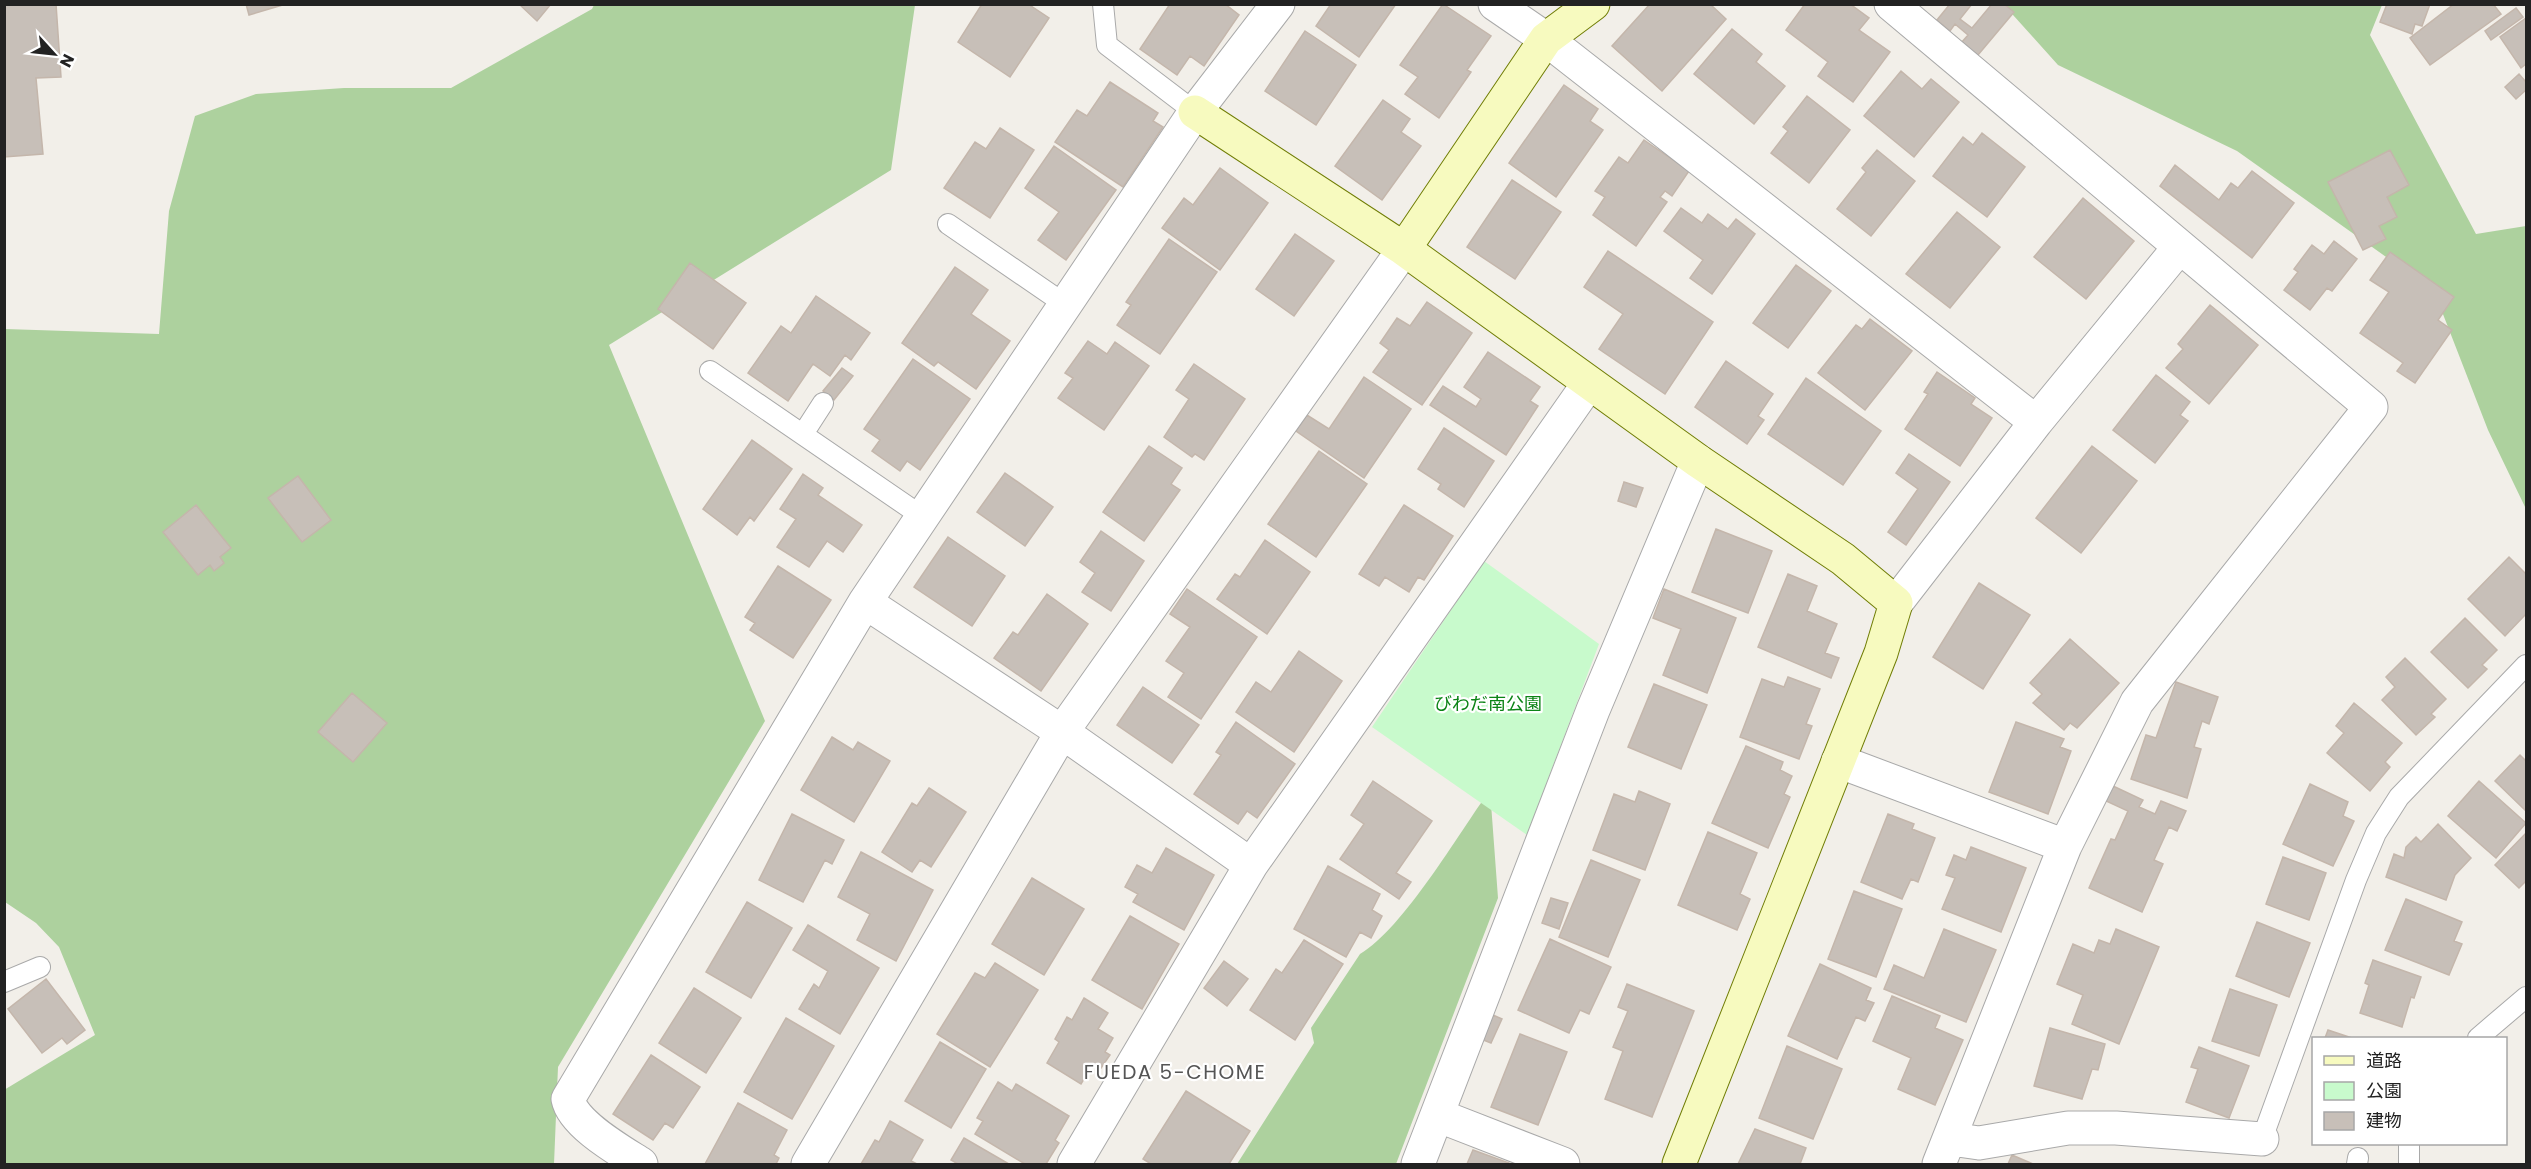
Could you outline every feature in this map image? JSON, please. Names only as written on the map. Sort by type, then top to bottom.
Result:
[{"type":"street","points":[[641,1164],[601,1154],[570,1110],[568,1099],[865,602],[1195,112],[1278,4]]},
{"type":"street","points":[[1495,4],[1546,39],[2036,422]]},
{"type":"street","points":[[808,1164],[1062,732],[1404,249],[1546,39],[1593,4]]},
{"type":"street","points":[[1891,4],[2178,249],[2371,407],[2137,702],[2065,846],[1945,1152]]},
{"type":"street","points":[[1195,112],[1404,249],[1698,461],[1843,559],[1896,603]]},
{"type":"street","points":[[1678,1164],[1881,653],[1896,603],[2036,422],[2178,249]]},
{"type":"street","points":[[1074,1164],[1251,865],[1589,383]]},
{"type":"street","points":[[1418,1164],[1593,710],[1698,461]]},
{"type":"street","points":[[865,602],[1062,732],[1251,865]]},
{"type":"street","points":[[1838,761],[2065,846]]},
{"type":"street","points":[[1437,1115],[1563,1164]]},
{"type":"street","points":[[1945,1152],[1978,1143],[2068,1128],[2116,1128],[2262,1139]]},
{"type":"lane","points":[[1103,4],[1107,45],[1195,112]]},
{"type":"lane","points":[[948,224],[1066,305]]},
{"type":"lane","points":[[710,371],[923,517]]},
{"type":"lane","points":[[802,434],[823,403]]},
{"type":"lane","points":[[2262,1139],[2356,880],[2376,833],[2399,797],[2526,665]]},
{"type":"lane","points":[[4,982],[40,967]]},
{"type":"lane","points":[[2479,1037],[2526,998]]},
{"type":"lane","points":[[2409,1145],[2409,1164]]},
{"type":"green space","points":[[594,5],[915,5],[891,170],[609,345],[765,721],[558,1067],[554,1164],[5,1164],[4,1090],[95,1035],[59,947],[36,923],[5,902],[5,329],[159,334],[169,211],[195,116],[256,94],[344,88],[451,88],[592,9]]},
{"type":"green space","points":[[2004,5],[2382,5],[2370,35],[2476,234],[2526,226],[2526,509],[2488,430],[2434,291],[2237,151],[2058,65]]},
{"type":"green space","name":"びわだ南公園","points":[[1484,561],[1599,644],[1527,835],[1372,727]]},
{"type":"green space","points":[[1490,790],[1498,898],[1396,1164],[1237,1164],[1314,1043],[1311,1028],[1360,954],[1377,942],[1412,902]]},
{"type":"building","points":[[4,4],[56,4],[61,77],[36,78],[43,154],[4,157]]},
{"type":"building","points":[[246,4],[286,4],[249,15]]},
{"type":"building","points":[[519,4],[551,4],[537,21]]},
{"type":"building","points":[[982,4],[1028,4],[1049,18],[1010,77],[958,42]]},
{"type":"building","points":[[1170,4],[1225,4],[1239,15],[1204,66],[1190,56],[1177,75],[1140,49]]},
{"type":"building","points":[[1331,4],[1396,4],[1359,57],[1316,26]]},
{"type":"building","points":[[1443,4],[1491,36],[1467,70],[1471,72],[1439,118],[1405,94],[1418,77],[1400,65]]},
{"type":"building","points":[[1650,4],[1710,4],[1726,19],[1662,91],[1612,46]]},
{"type":"building","points":[[1805,4],[1850,4],[1869,18],[1859,30],[1890,52],[1853,102],[1818,76],[1828,62],[1786,30]]},
{"type":"building","points":[[1950,4],[1972,4],[1960,19],[1972,28],[1992,4],[2004,4],[2014,12],[1978,55],[1962,42],[1968,35],[1955,24],[1950,31],[1937,20]]},
{"type":"building","points":[[2387,4],[2430,4],[2422,26],[2415,24],[2412,34],[2380,22]]},
{"type":"building","points":[[2454,4],[2493,4],[2501,14],[2430,65],[2410,38]]},
{"type":"building","points":[[2516,8],[2523,17],[2491,40],[2485,31]]},
{"type":"building","points":[[2526,18],[2526,64],[2521,68],[2500,37]]},
{"type":"building","points":[[1732,29],[1762,54],[1756,62],[1785,86],[1754,124],[1694,74]]},
{"type":"building","points":[[1305,31],[1356,65],[1316,125],[1265,91]]},
{"type":"building","points":[[1901,71],[1922,89],[1931,79],[1959,102],[1914,157],[1864,116]]},
{"type":"building","points":[[2519,74],[2526,82],[2526,90],[2516,99],[2505,87]]},
{"type":"building","points":[[1110,82],[1158,113],[1153,121],[1163,127],[1123,187],[1055,142],[1077,110],[1087,116]]},
{"type":"building","points":[[1564,85],[1598,109],[1590,121],[1603,130],[1556,197],[1509,163]]},
{"type":"building","points":[[1807,96],[1850,130],[1809,183],[1771,153],[1788,131],[1783,127]]},
{"type":"building","points":[[1383,100],[1410,119],[1401,132],[1421,146],[1382,200],[1335,166]]},
{"type":"building","points":[[1000,128],[1034,150],[990,218],[944,188],[975,142],[986,149]]},
{"type":"building","points":[[1982,133],[2025,167],[1987,217],[1933,176],[1963,137],[1973,145]]},
{"type":"building","points":[[1644,140],[1689,171],[1672,196],[1665,191],[1660,197],[1667,202],[1636,246],[1593,215],[1605,197],[1595,191],[1619,157],[1628,163]]},
{"type":"building","points":[[1054,146],[1116,190],[1066,260],[1038,240],[1059,212],[1025,188]]},
{"type":"building","points":[[1877,150],[1915,181],[1871,236],[1837,209],[1866,172],[1862,168]]},
{"type":"building","points":[[2390,150],[2409,185],[2387,197],[2397,217],[2379,226],[2386,239],[2363,250],[2328,182]]},
{"type":"building","points":[[2175,165],[2219,200],[2231,183],[2238,188],[2252,171],[2294,203],[2252,258],[2160,186]]},
{"type":"building","points":[[1220,168],[1268,203],[1220,270],[1162,228],[1184,198],[1193,205]]},
{"type":"building","points":[[1512,180],[1561,212],[1515,279],[1467,247]]},
{"type":"building","points":[[2083,198],[2134,241],[2086,299],[2034,257]]},
{"type":"building","points":[[1681,208],[1702,223],[1708,214],[1728,229],[1736,219],[1755,234],[1712,294],[1690,278],[1703,260],[1664,231]]},
{"type":"building","points":[[1957,212],[2000,247],[1950,308],[1906,274]]},
{"type":"building","points":[[1295,234],[1334,261],[1294,316],[1256,289]]},
{"type":"building","points":[[1169,239],[1217,272],[1160,354],[1117,325],[1131,305],[1126,302]]},
{"type":"building","points":[[2334,241],[2357,259],[2332,291],[2327,288],[2310,310],[2284,290],[2298,272],[2294,269],[2312,245],[2324,254]]},
{"type":"building","points":[[1608,251],[1713,322],[1665,394],[1599,349],[1623,314],[1584,287]]},
{"type":"building","points":[[2390,252],[2454,297],[2438,320],[2452,330],[2415,383],[2397,371],[2403,363],[2360,333],[2389,292],[2370,280]]},
{"type":"building","points":[[690,263],[746,303],[713,349],[658,309]]},
{"type":"building","points":[[1796,265],[1831,291],[1788,348],[1753,323]]},
{"type":"building","points":[[955,267],[988,290],[971,314],[1010,341],[976,389],[938,362],[934,366],[902,343]]},
{"type":"building","points":[[816,296],[870,333],[851,360],[845,355],[830,376],[813,364],[788,401],[748,373],[781,326],[791,333]]},
{"type":"building","points":[[1427,302],[1472,333],[1422,405],[1373,372],[1389,350],[1380,343],[1397,318],[1410,326]]},
{"type":"building","points":[[2210,305],[2258,345],[2209,404],[2166,368],[2183,349],[2178,344]]},
{"type":"building","points":[[1870,319],[1912,351],[1865,410],[1818,373],[1856,325],[1862,329]]},
{"type":"building","points":[[1088,341],[1107,354],[1115,342],[1149,366],[1104,430],[1058,398],[1073,378],[1065,373]]},
{"type":"building","points":[[1488,352],[1540,387],[1530,401],[1538,406],[1506,455],[1430,405],[1443,386],[1476,407],[1481,399],[1464,387]]},
{"type":"building","points":[[913,359],[970,399],[920,470],[907,461],[900,471],[872,451],[880,440],[864,429]]},
{"type":"building","points":[[1726,361],[1773,394],[1758,416],[1764,420],[1747,444],[1695,407]]},
{"type":"building","points":[[1194,364],[1245,399],[1204,460],[1195,454],[1192,457],[1164,437],[1189,399],[1176,390]]},
{"type":"building","points":[[842,368],[853,376],[834,400],[823,391]]},
{"type":"building","points":[[1937,372],[1975,398],[1971,404],[1992,418],[1960,466],[1905,429],[1928,394],[1924,392]]},
{"type":"building","points":[[2156,375],[2190,402],[2180,415],[2188,421],[2155,463],[2113,430]]},
{"type":"building","points":[[1364,377],[1411,409],[1364,478],[1296,431],[1307,415],[1329,429]]},
{"type":"building","points":[[1806,378],[1881,431],[1843,485],[1768,434]]},
{"type":"building","points":[[1444,428],[1494,461],[1464,507],[1438,489],[1441,484],[1418,469]]},
{"type":"building","points":[[752,440],[792,469],[754,521],[750,517],[737,535],[703,509]]},
{"type":"building","points":[[1149,446],[1182,468],[1171,484],[1180,490],[1144,541],[1103,512]]},
{"type":"building","points":[[2092,446],[2137,481],[2081,553],[2036,518]]},
{"type":"building","points":[[1319,451],[1367,484],[1316,557],[1268,524]]},
{"type":"building","points":[[1909,454],[1950,482],[1906,545],[1888,532],[1918,489],[1896,473]]},
{"type":"building","points":[[1005,473],[1053,507],[1025,546],[977,512]]},
{"type":"building","points":[[803,474],[823,488],[818,495],[862,525],[843,552],[827,541],[809,567],[777,547],[796,519],[780,509]]},
{"type":"building","points":[[298,476],[331,520],[302,542],[268,498]]},
{"type":"building","points":[[1624,482],[1643,488],[1636,507],[1618,501]]},
{"type":"building","points":[[196,505],[231,548],[220,557],[224,563],[214,571],[210,565],[198,575],[163,532]]},
{"type":"building","points":[[1404,505],[1453,536],[1424,580],[1418,577],[1409,592],[1385,577],[1379,586],[1359,574]]},
{"type":"building","points":[[1716,529],[1772,551],[1748,613],[1692,592]]},
{"type":"building","points":[[1101,531],[1144,561],[1111,611],[1082,592],[1095,573],[1080,562]]},
{"type":"building","points":[[948,537],[1005,576],[972,626],[914,587]]},
{"type":"building","points":[[1265,540],[1310,572],[1267,634],[1217,599],[1235,574],[1240,577]]},
{"type":"building","points":[[2509,557],[2526,574],[2526,614],[2505,636],[2468,599]]},
{"type":"building","points":[[778,566],[831,600],[793,658],[750,630],[755,623],[745,617]]},
{"type":"building","points":[[1788,574],[1817,586],[1807,611],[1837,624],[1825,653],[1839,658],[1831,678],[1758,647]]},
{"type":"building","points":[[1979,583],[2030,615],[1983,689],[1933,657]]},
{"type":"building","points":[[1187,589],[1257,637],[1201,719],[1168,697],[1184,673],[1166,661],[1190,627],[1170,614]]},
{"type":"building","points":[[1664,589],[1736,618],[1707,693],[1663,675],[1681,629],[1653,618]]},
{"type":"building","points":[[1047,594],[1088,624],[1041,691],[994,658],[1013,632],[1018,635]]},
{"type":"building","points":[[2465,618],[2497,650],[2482,665],[2487,669],[2468,688],[2431,652]]},
{"type":"building","points":[[2070,639],[2119,683],[2077,728],[2070,723],[2064,730],[2033,703],[2042,694],[2030,683]]},
{"type":"building","points":[[1299,651],[1342,681],[1294,752],[1236,712],[1256,682],[1271,692]]},
{"type":"building","points":[[2405,658],[2446,699],[2431,714],[2435,717],[2416,735],[2382,700],[2395,687],[2386,677]]},
{"type":"building","points":[[1788,677],[1820,689],[1806,724],[1812,726],[1799,759],[1740,737],[1762,679],[1784,687]]},
{"type":"building","points":[[2176,682],[2218,697],[2209,724],[2202,721],[2194,747],[2201,749],[2187,798],[2131,779],[2146,735],[2156,738]]},
{"type":"building","points":[[1654,684],[1707,705],[1681,769],[1628,747]]},
{"type":"building","points":[[1143,687],[1199,725],[1172,763],[1117,725]]},
{"type":"building","points":[[352,693],[387,723],[353,762],[318,732]]},
{"type":"building","points":[[2354,703],[2402,743],[2385,762],[2390,767],[2370,791],[2327,753],[2344,733],[2336,726]]},
{"type":"building","points":[[1236,722],[1295,764],[1257,818],[1247,811],[1238,824],[1194,794],[1221,755],[1216,752]]},
{"type":"building","points":[[2016,722],[2064,739],[2060,747],[2071,751],[2048,814],[1989,792]]},
{"type":"building","points":[[832,737],[853,750],[858,742],[890,761],[854,822],[801,790]]},
{"type":"building","points":[[1746,746],[1783,762],[1780,770],[1792,776],[1784,794],[1790,797],[1768,848],[1712,823]]},
{"type":"building","points":[[2520,755],[2526,761],[2526,811],[2495,781]]},
{"type":"building","points":[[1373,781],[1432,821],[1396,873],[1411,882],[1399,899],[1340,859],[1364,824],[1351,815]]},
{"type":"building","points":[[2479,781],[2526,823],[2496,858],[2448,816]]},
{"type":"building","points":[[2310,784],[2348,802],[2343,816],[2354,821],[2333,866],[2283,844]]},
{"type":"building","points":[[2113,786],[2143,800],[2139,807],[2155,814],[2161,801],[2186,811],[2177,831],[2169,827],[2154,860],[2163,864],[2142,912],[2089,888],[2111,839],[2115,840],[2128,811],[2106,801]]},
{"type":"building","points":[[929,788],[966,812],[931,867],[920,860],[912,872],[882,852],[912,803],[917,806]]},
{"type":"building","points":[[1639,791],[1670,804],[1645,870],[1593,850],[1614,794],[1635,802]]},
{"type":"building","points":[[792,814],[844,840],[832,864],[825,860],[803,902],[759,880]]},
{"type":"building","points":[[1888,814],[1914,824],[1912,829],[1935,838],[1918,882],[1911,879],[1902,899],[1861,882]]},
{"type":"building","points":[[2438,824],[2471,858],[2455,875],[2446,900],[2386,877],[2394,854],[2404,858],[2406,847],[2416,837],[2421,842]]},
{"type":"building","points":[[1708,832],[1757,853],[1740,894],[1750,899],[1737,930],[1678,905]]},
{"type":"building","points":[[2526,833],[2526,881],[2519,888],[2495,865]]},
{"type":"building","points":[[1971,847],[2026,868],[2001,932],[1942,909],[1955,878],[1946,875],[1954,855],[1966,860]]},
{"type":"building","points":[[1166,848],[1214,875],[1184,930],[1133,902],[1138,894],[1125,887],[1137,865],[1152,873]]},
{"type":"building","points":[[861,852],[933,890],[896,961],[857,940],[870,914],[838,897]]},
{"type":"building","points":[[2283,857],[2326,873],[2309,920],[2266,904]]},
{"type":"building","points":[[1591,860],[1640,880],[1608,957],[1559,937]]},
{"type":"building","points":[[1328,866],[1380,894],[1372,910],[1382,916],[1371,938],[1360,932],[1346,957],[1294,929]]},
{"type":"building","points":[[1032,878],[1084,909],[1044,975],[992,944]]},
{"type":"building","points":[[1854,891],[1902,909],[1876,977],[1828,959]]},
{"type":"building","points":[[1551,898],[1568,903],[1559,929],[1542,923]]},
{"type":"building","points":[[2406,899],[2462,922],[2454,941],[2462,944],[2449,975],[2385,950]]},
{"type":"building","points":[[747,902],[792,928],[751,998],[706,972]]},
{"type":"building","points":[[1130,916],[1179,944],[1142,1009],[1092,980]]},
{"type":"building","points":[[2257,922],[2310,943],[2289,997],[2236,976]]},
{"type":"building","points":[[808,925],[879,968],[840,1034],[799,1009],[814,984],[819,988],[828,971],[793,950]]},
{"type":"building","points":[[1944,929],[1996,950],[1966,1022],[1884,989],[1894,965],[1924,978]]},
{"type":"building","points":[[2116,929],[2159,947],[2119,1044],[2072,1024],[2083,995],[2057,984],[2073,944],[2094,953],[2099,940],[2110,944]]},
{"type":"building","points":[[1550,939],[1611,967],[1589,1014],[1580,1010],[1569,1033],[1518,1010]]},
{"type":"building","points":[[1304,940],[1343,964],[1295,1040],[1250,1010],[1276,969],[1282,973]]},
{"type":"building","points":[[2373,960],[2421,977],[2414,998],[2411,997],[2402,1027],[2360,1013],[2369,985],[2365,983]]},
{"type":"building","points":[[1224,961],[1248,979],[1227,1006],[1204,988]]},
{"type":"building","points":[[995,963],[1038,990],[990,1067],[937,1034],[975,973],[985,978]]},
{"type":"building","points":[[1820,964],[1871,988],[1866,1000],[1874,1003],[1865,1021],[1856,1017],[1837,1059],[1788,1036]]},
{"type":"building","points":[[46,979],[85,1030],[67,1044],[62,1038],[42,1053],[8,1009]]},
{"type":"building","points":[[1627,984],[1694,1011],[1652,1117],[1605,1099],[1623,1051],[1613,1047],[1628,1011],[1618,1007]]},
{"type":"building","points":[[694,988],[741,1018],[706,1073],[659,1043]]},
{"type":"building","points":[[2230,989],[2277,1005],[2259,1056],[2212,1041]]},
{"type":"building","points":[[1892,996],[1940,1016],[1935,1028],[1963,1040],[1935,1105],[1898,1089],[1911,1058],[1873,1041]]},
{"type":"building","points":[[1084,998],[1108,1013],[1098,1029],[1113,1038],[1105,1052],[1110,1055],[1101,1068],[1093,1064],[1081,1084],[1047,1063],[1059,1042],[1055,1039],[1067,1017],[1072,1020]]},
{"type":"building","points":[[1493,1015],[1502,1019],[1491,1043],[1481,1039]]},
{"type":"building","points":[[786,1018],[834,1046],[792,1119],[744,1092]]},
{"type":"building","points":[[2050,1028],[2105,1044],[2098,1070],[2092,1069],[2082,1099],[2034,1086]]},
{"type":"building","points":[[2328,1030],[2349,1037],[2325,1037]]},
{"type":"building","points":[[1520,1034],[1567,1052],[1538,1125],[1491,1107]]},
{"type":"building","points":[[940,1042],[986,1069],[951,1128],[905,1101]]},
{"type":"building","points":[[1787,1046],[1842,1069],[1813,1139],[1759,1118]]},
{"type":"building","points":[[2199,1047],[2249,1066],[2229,1118],[2186,1102],[2198,1069],[2191,1067]]},
{"type":"building","points":[[651,1055],[700,1087],[673,1128],[665,1123],[653,1140],[613,1114]]},
{"type":"building","points":[[998,1082],[1012,1091],[1016,1084],[1069,1116],[1055,1140],[1059,1143],[1046,1164],[1025,1164],[975,1134],[983,1121],[977,1118]]},
{"type":"building","points":[[1186,1091],[1250,1131],[1229,1164],[1151,1164],[1143,1159]]},
{"type":"building","points":[[738,1103],[787,1130],[774,1155],[779,1158],[776,1164],[705,1164]]},
{"type":"building","points":[[890,1121],[923,1140],[911,1161],[917,1164],[861,1164],[875,1140],[879,1142]]},
{"type":"building","points":[[1755,1129],[1806,1148],[1800,1164],[1738,1164]]},
{"type":"building","points":[[964,1138],[1009,1164],[958,1164],[951,1160]]},
{"type":"building","points":[[1473,1150],[1509,1163],[1509,1164],[1467,1164]]},
{"type":"building","points":[[2012,1155],[2033,1164],[2008,1164]]},
{"type":"district","name":"FUEDA 5-CHOME","points":[[1175,1072]]}]
